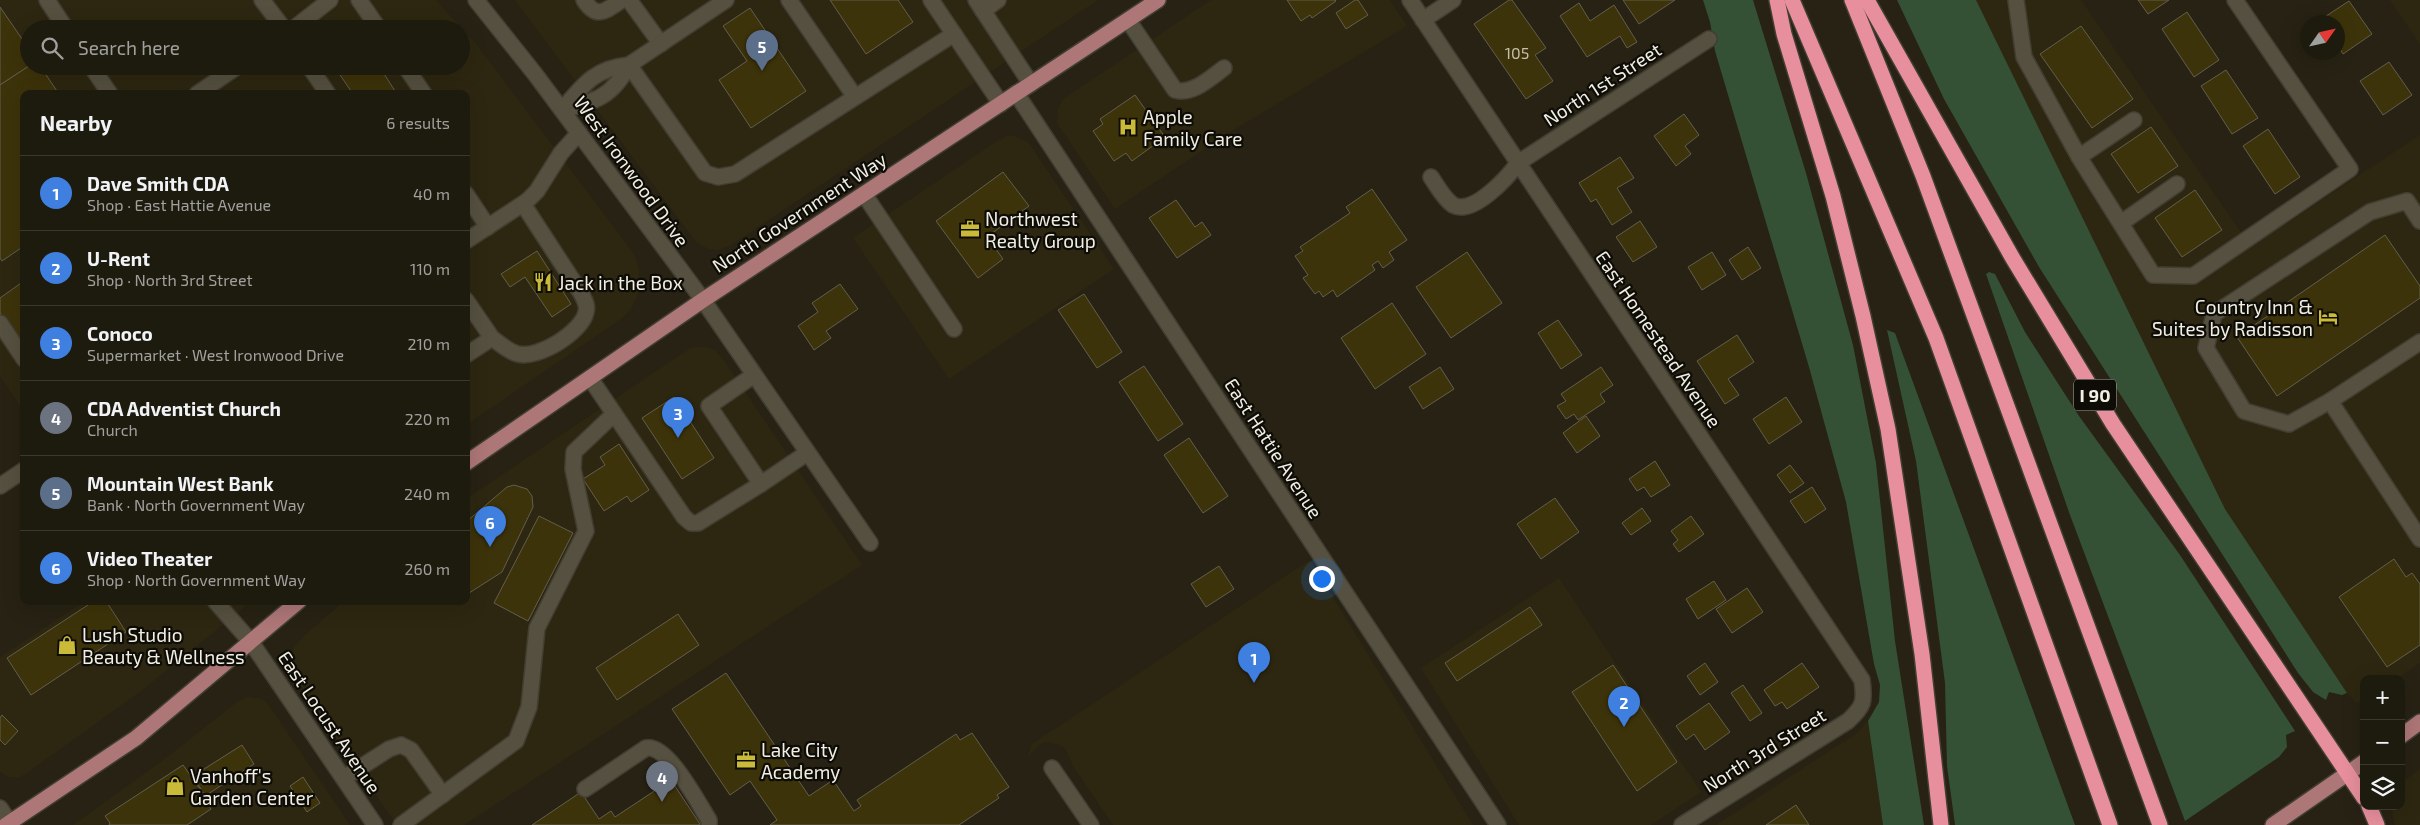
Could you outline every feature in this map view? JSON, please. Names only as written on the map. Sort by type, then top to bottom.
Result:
[{"type":"highway","points":[[1777,0],[1784,34],[1833,196],[1863,316],[1888,429],[1922,654],[1941,825]]},
{"type":"highway","points":[[1792,0],[1936,338],[2110,825]]},
{"type":"highway","points":[[1852,0],[1923,176],[2160,825]]},
{"type":"highway","name":"I 90","points":[[1866,0],[2016,265],[2113,424],[2347,774]]},
{"type":"highway","points":[[2347,774],[2360,792]]},
{"type":"highway","points":[[2371,810],[2377,825]]},
{"type":"main road","name":"North Government Way","points":[[470,460],[702,300],[1158,0]]},
{"type":"main road","points":[[8,824],[136,738],[294,605]]},
{"type":"main road","points":[[2405,733],[2420,722]]},
{"type":"main road","points":[[2273,825],[2360,765]]},
{"type":"street","points":[[47,0],[60,20]]},
{"type":"street","points":[[304,20],[330,0]]},
{"type":"street","points":[[359,0],[373,20]]},
{"type":"street","name":"West Ironwood Drive","points":[[476,0],[562,110],[702,300],[870,543]]},
{"type":"street","points":[[584,0],[591,10],[598,12],[605,11],[622,0]]},
{"type":"street","points":[[629,0],[661,44]]},
{"type":"street","points":[[562,110],[596,101],[620,82],[629,65],[726,0]]},
{"type":"street","points":[[789,0],[855,97]]},
{"type":"street","points":[[931,0],[1000,104]]},
{"type":"street","points":[[998,0],[979,5],[1031,84]]},
{"type":"street","name":"East Homestead Avenue","points":[[1410,0],[1862,680],[1864,697],[1862,704]]},
{"type":"street","points":[[1423,20],[1453,0]]},
{"type":"street","points":[[2016,0],[2024,57],[2080,157],[2153,275],[2193,276],[2350,169],[2235,0]]},
{"type":"street","points":[[264,1],[278,20]]},
{"type":"street","points":[[1128,20],[1175,90],[1190,91],[1224,68]]},
{"type":"street","points":[[629,65],[705,173],[718,177],[735,174],[954,34]]},
{"type":"street","name":"North 1st Street","points":[[1432,177],[1446,199],[1454,206],[1464,207],[1474,203],[1506,180],[1518,163],[1709,39]]},
{"type":"street","points":[[97,75],[107,90]]},
{"type":"street","points":[[203,90],[225,75]]},
{"type":"street","points":[[315,75],[325,90]]},
{"type":"street","points":[[411,75],[421,90]]},
{"type":"street","name":"East Hattie Avenue","points":[[1016,93],[1498,825]]},
{"type":"street","points":[[2080,157],[2134,120]]},
{"type":"street","points":[[470,238],[523,204],[537,191],[561,153],[579,133]]},
{"type":"street","points":[[2121,223],[2177,184]]},
{"type":"street","points":[[864,194],[954,329]]},
{"type":"street","points":[[470,200],[488,226]]},
{"type":"street","points":[[2420,221],[2407,201],[2370,212],[2214,314],[2206,348],[2244,411],[2289,424],[2330,401],[2420,342]]},
{"type":"street","points":[[470,306],[492,338],[517,354],[534,355],[554,346],[580,325],[587,306],[581,293],[523,204]]},
{"type":"street","points":[[0,323],[20,353]]},
{"type":"street","points":[[470,352],[492,338]]},
{"type":"street","points":[[754,375],[709,406],[761,484]]},
{"type":"street","points":[[590,378],[684,517],[690,523],[698,523],[807,453]]},
{"type":"street","points":[[2330,401],[2420,539]]},
{"type":"street","points":[[401,825],[516,741],[529,707],[537,628],[586,531],[573,469],[574,452],[614,414]]},
{"type":"street","points":[[0,486],[20,473]]},
{"type":"street","name":"East Locust Avenue","points":[[218,605],[251,642],[376,825]]},
{"type":"street","name":"North 3rd Street","points":[[1682,825],[1848,721],[1860,710],[1862,704]]},
{"type":"street","points":[[344,778],[388,749],[401,745],[411,750],[443,795]]},
{"type":"street","points":[[585,789],[646,748],[655,749],[670,759],[709,820],[709,825]]},
{"type":"street","points":[[1052,768],[1091,825]]},
{"type":"street","points":[[0,808],[8,824]]},
{"type":"shaded area","points":[[0,0],[436,0],[454,20],[20,20],[20,75],[470,75],[470,37],[634,254],[639,269],[638,295],[631,309],[621,319],[470,422],[470,90],[20,90],[20,406],[0,376]]},
{"type":"shaded area","points":[[515,0],[1098,0],[731,245],[719,250],[709,249],[697,243]]},
{"type":"shaded area","points":[[1211,0],[1390,0],[1407,26],[1230,132],[1115,209],[1057,123],[1058,109],[1063,99]]},
{"type":"shaded area","points":[[1975,0],[2081,0],[2251,247],[2420,135],[2420,663],[2402,675],[2360,675],[2360,702],[2356,703],[2347,693],[2225,509]]},
{"type":"shaded area","points":[[2390,0],[2420,0],[2420,44]]},
{"type":"shaded area","points":[[1007,136],[1014,136],[1028,142],[1114,269],[949,379],[853,238]]},
{"type":"shaded area","points":[[692,347],[703,347],[715,350],[725,362],[862,565],[464,825],[397,825],[299,684],[292,670],[291,658],[294,647],[339,605],[470,605],[470,496]]},
{"type":"shaded area","points":[[1310,560],[1473,825],[1113,825],[1061,745],[1047,742],[1040,744],[1027,757],[1032,744]]},
{"type":"shaded area","points":[[1559,578],[1701,792],[1651,825],[1519,825],[1421,668]]},
{"type":"shaded area","points":[[79,605],[247,605],[141,691],[20,777],[9,777],[0,772],[0,657]]},
{"type":"shaded area","points":[[247,697],[262,699],[268,704],[350,825],[73,825],[162,761],[237,702]]},
{"type":"shaded area","points":[[1868,721],[1883,825],[1716,825],[1857,733]]},
{"type":"shaded area","points":[[2420,769],[2420,825],[2395,825],[2392,810],[2405,810],[2405,780]]},
{"type":"green space","points":[[1703,0],[1753,0],[1806,173],[1853,345],[1876,463],[1895,641],[1924,825],[1883,825],[1868,721],[1879,702],[1880,685],[1874,664],[1846,502],[1809,367],[1715,51],[1710,22]]},
{"type":"green space","points":[[1897,0],[1976,0],[2225,509],[2347,693],[2342,695],[2329,692],[2326,700],[2313,692],[2298,673],[2039,267],[1944,99]]},
{"type":"green space","points":[[1989,272],[1995,274],[2025,332],[2079,416],[2180,555],[2295,731],[2286,735],[2287,747],[2279,757],[2185,821],[2070,515],[1986,274]]},
{"type":"green space","points":[[1887,330],[1895,333],[2075,825],[1955,825],[1947,766],[1945,683],[1916,461]]},
{"type":"building","points":[[830,0],[898,0],[913,22],[866,54]]},
{"type":"building","points":[[1287,0],[1336,1],[1312,18],[1310,15],[1301,21]]},
{"type":"building","points":[[1355,0],[1358,0],[1368,15],[1346,29],[1336,13]]},
{"type":"building","points":[[1509,0],[1512,0],[1546,48],[1535,55],[1553,81],[1526,99],[1474,24]]},
{"type":"building","points":[[1623,0],[1675,0],[1639,24]]},
{"type":"building","points":[[2138,0],[2169,0],[2148,14]]},
{"type":"building","points":[[2349,1],[2372,34],[2345,53],[2345,15],[2328,15]]},
{"type":"building","points":[[1579,3],[1590,21],[1614,5],[1637,42],[1627,48],[1620,36],[1587,57],[1560,16]]},
{"type":"building","points":[[0,7],[20,36],[20,72],[0,85]]},
{"type":"building","points":[[750,8],[806,91],[751,128],[719,80],[747,61],[723,26]]},
{"type":"building","points":[[2187,12],[2219,60],[2194,77],[2162,29]]},
{"type":"building","points":[[2081,26],[2133,99],[2092,128],[2040,54]]},
{"type":"building","points":[[2389,62],[2412,95],[2383,115],[2360,81]]},
{"type":"building","points":[[2226,70],[2258,118],[2232,134],[2201,86]]},
{"type":"building","points":[[20,72],[20,75],[46,75],[56,90],[20,90],[20,249],[2,261],[0,258],[0,85]]},
{"type":"building","points":[[340,75],[385,75],[394,90],[350,90]]},
{"type":"building","name":"Apple Family Care","points":[[1135,95],[1165,137],[1132,161],[1126,153],[1114,161],[1093,131],[1103,124],[1100,119]]},
{"type":"building","points":[[1684,114],[1699,135],[1685,146],[1691,154],[1676,166],[1654,136]]},
{"type":"building","points":[[2151,127],[2178,166],[2138,193],[2111,154]]},
{"type":"building","points":[[2268,129],[2300,177],[2275,194],[2243,146]]},
{"type":"building","points":[[1620,157],[1634,178],[1617,188],[1632,212],[1612,225],[1596,199],[1591,202],[1579,183]]},
{"type":"building","name":"Northwest Realty Group","points":[[1003,172],[1029,206],[987,237],[1003,259],[978,278],[936,221]]},
{"type":"building","points":[[1372,189],[1407,240],[1389,252],[1394,260],[1383,268],[1378,261],[1372,265],[1375,270],[1337,297],[1333,290],[1323,297],[1319,291],[1315,294],[1303,278],[1308,275],[1295,256],[1303,251],[1300,247],[1350,213],[1346,207]]},
{"type":"building","points":[[2195,190],[2222,230],[2182,257],[2155,218]]},
{"type":"building","points":[[1176,200],[1195,227],[1202,222],[1211,235],[1177,258],[1149,218]]},
{"type":"building","points":[[1640,221],[1657,247],[1633,262],[1616,237]]},
{"type":"building","name":"Country Inn & Suites by Radisson","points":[[2385,235],[2420,286],[2420,298],[2277,396],[2237,337]]},
{"type":"building","points":[[1748,247],[1761,268],[1742,280],[1729,260]]},
{"type":"building","name":"Jack in the Box","points":[[537,251],[571,304],[552,317],[525,277],[510,287],[501,274]]},
{"type":"building","points":[[1467,252],[1502,303],[1451,338],[1416,287]]},
{"type":"building","points":[[1712,252],[1726,275],[1702,290],[1688,267]]},
{"type":"building","points":[[20,284],[20,341],[0,313],[0,298]]},
{"type":"building","points":[[840,284],[858,309],[826,331],[831,338],[814,350],[798,326],[818,312],[812,303]]},
{"type":"building","points":[[1084,294],[1122,352],[1097,368],[1058,310]]},
{"type":"building","points":[[1392,303],[1426,354],[1375,389],[1341,338]]},
{"type":"building","points":[[1558,320],[1582,355],[1561,369],[1538,333]]},
{"type":"building","points":[[1737,335],[1754,362],[1728,379],[1739,395],[1725,404],[1697,361]]},
{"type":"building","points":[[1144,366],[1183,424],[1158,441],[1119,382]]},
{"type":"building","points":[[1440,367],[1454,389],[1423,409],[1409,387]]},
{"type":"building","points":[[1601,367],[1613,385],[1600,394],[1605,402],[1578,420],[1574,414],[1566,419],[1557,406],[1566,401],[1561,394]]},
{"type":"building","points":[[674,397],[714,458],[682,479],[642,418]]},
{"type":"building","points":[[1786,397],[1802,422],[1769,444],[1753,419]]},
{"type":"building","points":[[1586,416],[1600,436],[1577,453],[1563,433]]},
{"type":"building","points":[[1189,438],[1228,496],[1203,513],[1164,455]]},
{"type":"building","points":[[619,444],[649,490],[631,502],[627,496],[604,511],[583,479],[605,465],[600,457]]},
{"type":"building","points":[[1655,461],[1670,485],[1651,497],[1644,487],[1637,491],[1629,479]]},
{"type":"building","points":[[1790,465],[1804,483],[1790,493],[1777,475]]},
{"type":"building","points":[[514,485],[527,489],[532,496],[533,507],[502,572],[470,592],[470,519],[507,487]]},
{"type":"building","points":[[1812,487],[1826,509],[1805,523],[1790,501]]},
{"type":"building","points":[[1555,498],[1579,532],[1541,559],[1517,524]]},
{"type":"building","points":[[1642,508],[1651,521],[1631,535],[1622,523]]},
{"type":"building","points":[[539,516],[573,533],[528,621],[494,603]]},
{"type":"building","points":[[1691,516],[1704,534],[1679,552],[1673,544],[1678,540],[1671,531]]},
{"type":"building","points":[[2394,559],[2406,577],[2412,573],[2420,584],[2420,645],[2387,667],[2339,597]]},
{"type":"building","points":[[1219,566],[1234,589],[1206,607],[1191,584]]},
{"type":"building","points":[[1714,581],[1726,600],[1698,619],[1686,599]]},
{"type":"building","points":[[1747,588],[1763,612],[1732,633],[1716,609]]},
{"type":"building","name":"Lush Studio Beauty & Wellness","points":[[88,605],[109,605],[126,632],[31,695],[7,658]]},
{"type":"building","points":[[1530,607],[1542,625],[1457,681],[1445,663]]},
{"type":"building","points":[[678,614],[699,645],[617,700],[596,668]]},
{"type":"building","points":[[1705,663],[1718,682],[1700,695],[1687,676]]},
{"type":"building","points":[[1802,663],[1819,687],[1787,709],[1782,702],[1775,706],[1764,690]]},
{"type":"building","points":[[1613,665],[1677,762],[1637,791],[1572,692]]},
{"type":"building","name":"Lake City Academy","points":[[726,673],[809,796],[833,780],[854,811],[861,806],[857,800],[956,734],[960,740],[972,733],[1009,787],[997,795],[999,798],[959,825],[770,825],[777,820],[750,781],[730,795],[672,709]]},
{"type":"building","points":[[1743,685],[1762,713],[1750,721],[1731,693]]},
{"type":"building","points":[[1709,703],[1730,732],[1705,750],[1694,734],[1686,740],[1676,726]]},
{"type":"building","points":[[2,715],[18,731],[5,745],[0,740],[0,718]]},
{"type":"building","points":[[242,745],[254,764],[205,796],[193,776]]},
{"type":"building","name":"Vanhoff's Garden Center","points":[[183,765],[208,800],[206,801],[211,809],[187,825],[109,825],[110,823],[105,816]]},
{"type":"building","points":[[303,777],[320,803],[307,812],[290,786]]},
{"type":"building","points":[[671,780],[700,824],[532,825],[581,792],[599,819],[611,811],[615,817]]},
{"type":"building","points":[[1796,805],[1809,825],[1766,825]]},
{"type":"place","name":"Mountain West Bank","points":[[762,71]]},
{"type":"place","name":"Apple Family Care","points":[[1128,127]]},
{"type":"place","name":"Northwest Realty Group","points":[[970,229]]},
{"type":"place","name":"Jack in the Box","points":[[543,282]]},
{"type":"place","name":"Country Inn & Suites by Radisson","points":[[2328,317]]},
{"type":"place","name":"Conoco","points":[[678,438]]},
{"type":"place","name":"Video Theater","points":[[490,547]]},
{"type":"place","name":"Lush Studio Beauty & Wellness","points":[[67,645]]},
{"type":"place","name":"Dave Smith CDA","points":[[1254,683]]},
{"type":"place","name":"U-Rent","points":[[1624,727]]},
{"type":"place","name":"Lake City Academy","points":[[746,760]]},
{"type":"place","name":"Vanhoff's Garden Center","points":[[175,786]]},
{"type":"place","name":"CDA Adventist Church","points":[[662,802]]}]
